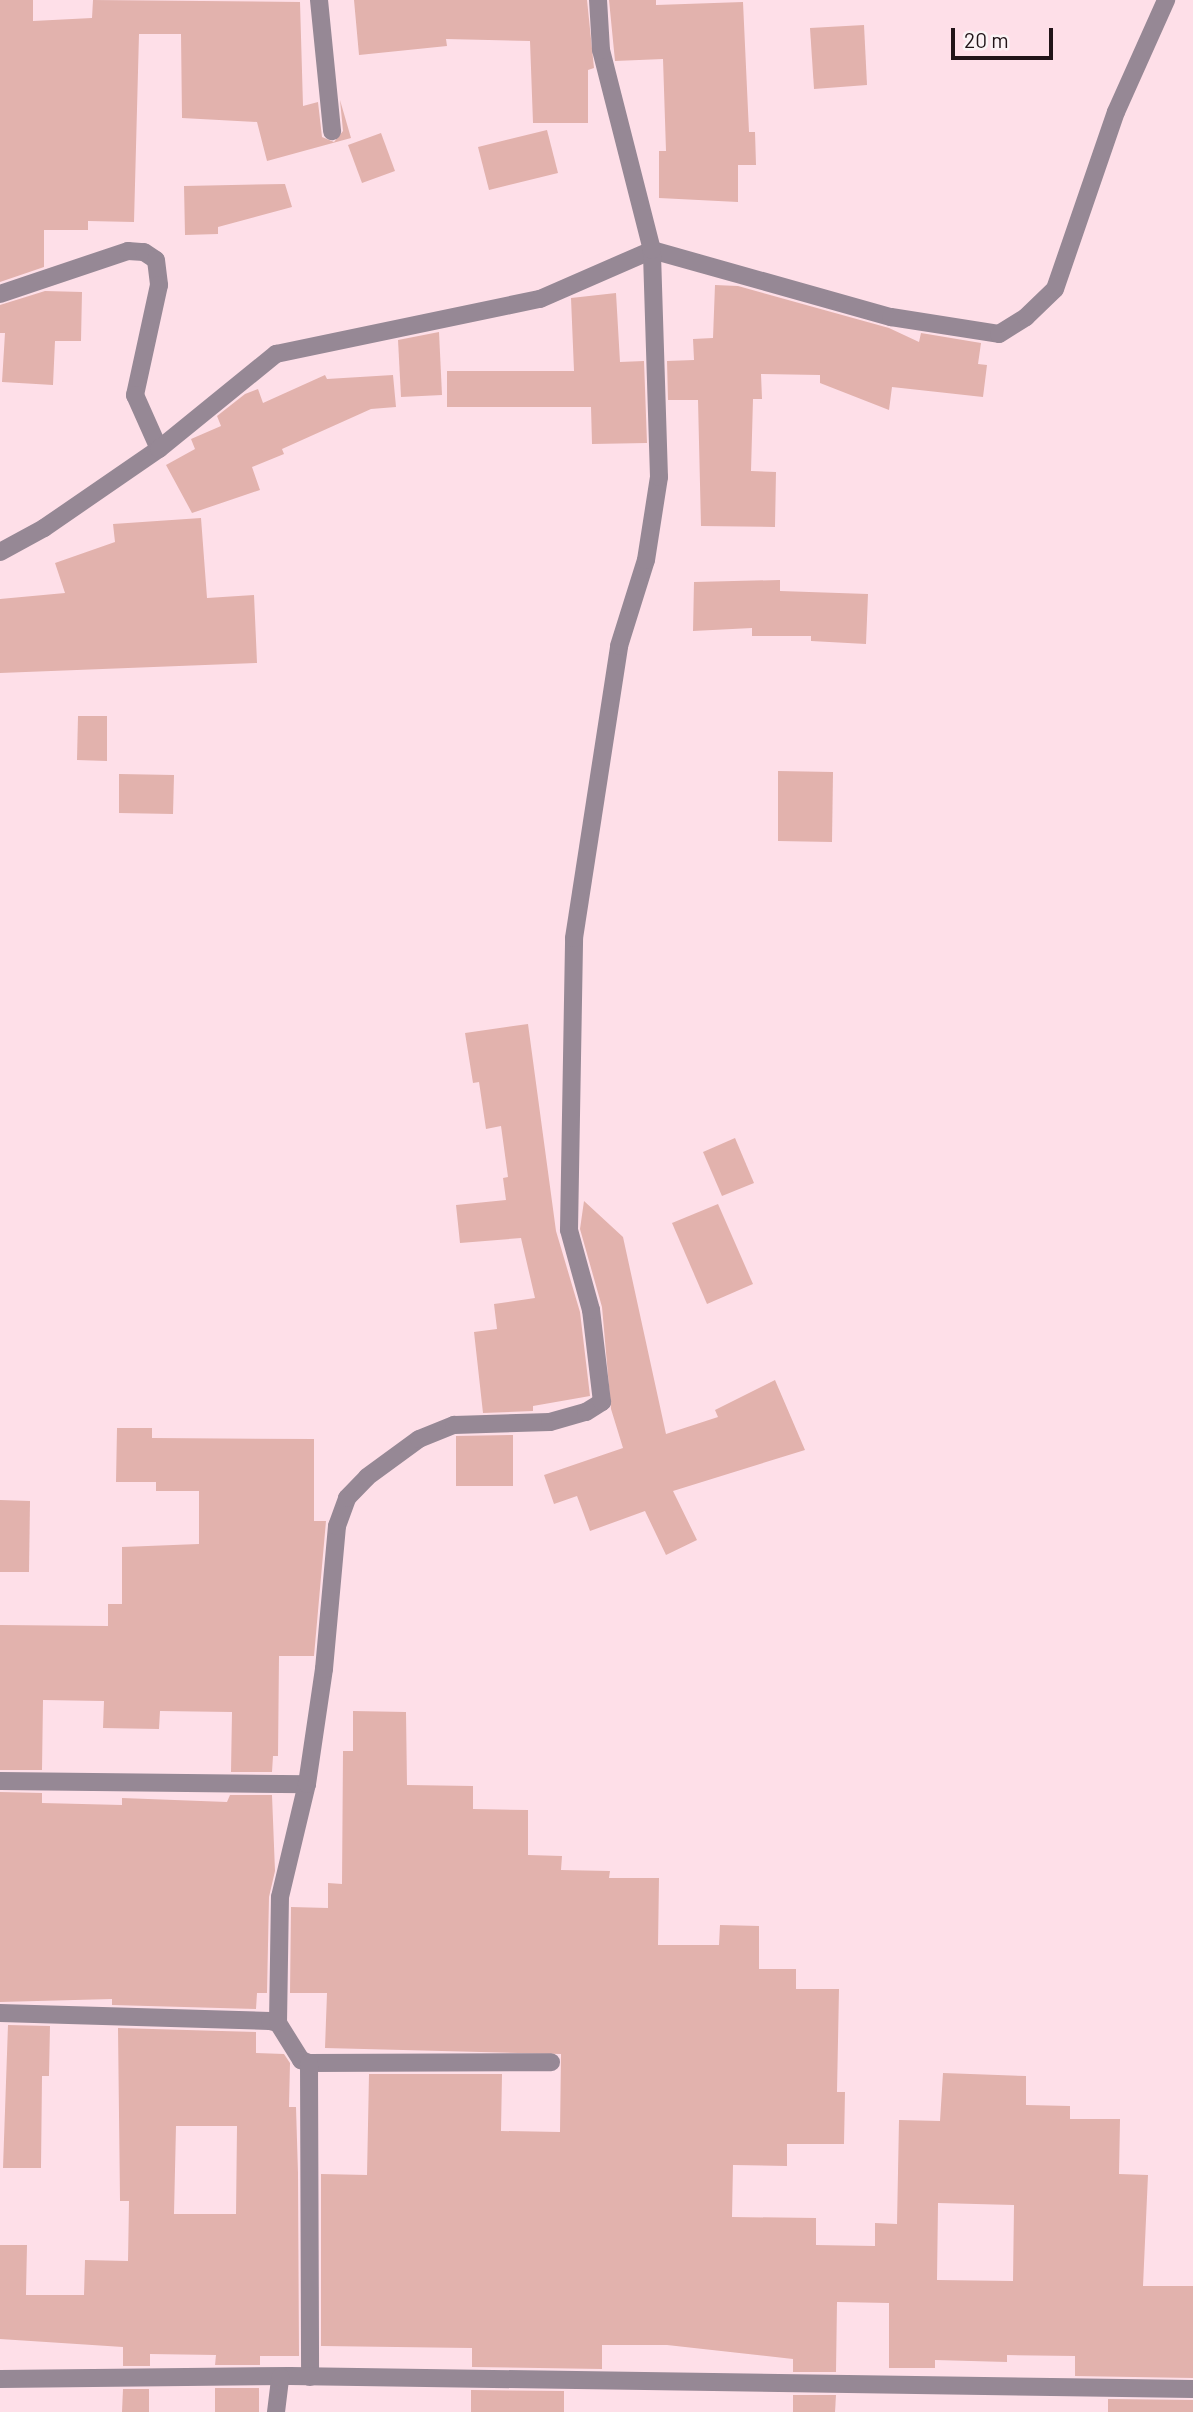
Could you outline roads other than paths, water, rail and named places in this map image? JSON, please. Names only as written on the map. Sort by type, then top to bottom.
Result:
[{"type":"street","points":[[319,0],[332,131]]},
{"type":"street","points":[[551,2062],[309,2063],[294,2051],[278,2023],[280,1897],[307,1784],[324,1669],[337,1526],[347,1498],[367,1477],[419,1439],[454,1425],[550,1422],[586,1412],[602,1402],[591,1310],[569,1230],[574,939],[619,646],[646,559],[659,477],[652,250],[601,50],[598,0]]},
{"type":"street","points":[[0,552],[44,528],[159,449],[276,354],[540,299],[652,250],[891,317],[999,334],[1026,317],[1055,289],[1116,112],[1166,0]]},
{"type":"street","points":[[0,294],[128,251],[144,252],[156,260],[159,285],[135,395],[159,449]]},
{"type":"street","points":[[0,1781],[307,1784]]},
{"type":"street","points":[[0,2013],[278,2023]]},
{"type":"street","points":[[309,2063],[310,2376]]},
{"type":"street","points":[[276,2412],[280,2376]]},
{"type":"street","points":[[0,2379],[310,2376],[1193,2389]]}]
